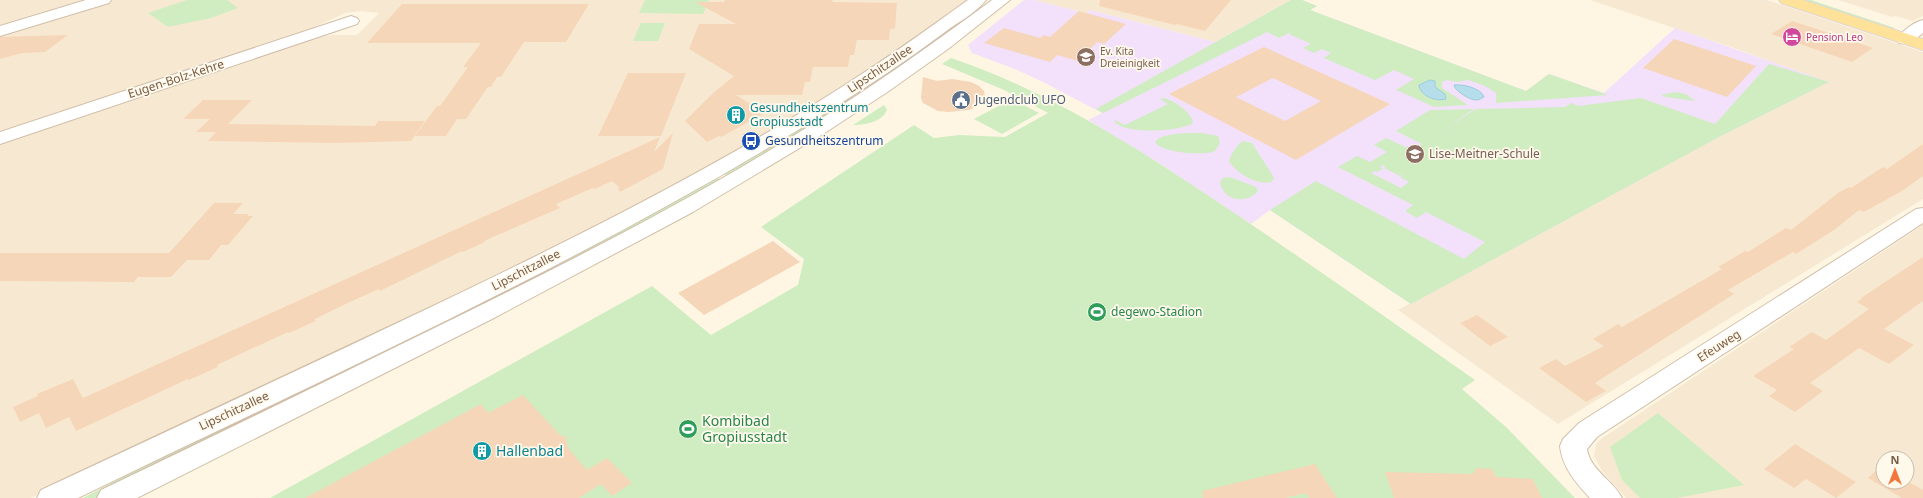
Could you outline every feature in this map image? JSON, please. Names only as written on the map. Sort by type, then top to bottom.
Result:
[{"type":"main road","points":[[1787,0],[1866,26],[1917,31]]},
{"type":"main road","points":[[1826,0],[1917,31],[1923,45]]},
{"type":"street","points":[[0,31],[103,0]]},
{"type":"street","name":"Lipschitzallee","points":[[51,498],[301,392],[556,276],[660,220],[768,159],[862,91],[918,43],[978,0]]},
{"type":"street","name":"Lipschitzallee","points":[[862,91],[937,49],[1002,0]]},
{"type":"street","name":"Eugen-Bolz-Kehre","points":[[0,138],[351,21]]},
{"type":"street","points":[[918,43],[937,49]]},
{"type":"street","name":"Efeuweg","points":[[1608,498],[1582,470],[1573,454],[1573,446],[1588,430],[1923,214]]},
{"type":"street","name":"Lipschitzallee","points":[[111,498],[301,392]]},
{"type":"shaded area","points":[[0,0],[88,0],[0,26]]},
{"type":"shaded area","points":[[113,0],[970,0],[938,24],[830,96],[707,168],[622,214],[433,309],[31,498],[0,498],[0,144],[316,38],[332,35],[357,35],[379,13],[362,11],[345,13],[304,32],[0,133],[0,34]]},
{"type":"shaded area","name":"Lise-Meitner-Schule","points":[[1024,0],[1034,0],[1086,13],[1090,10],[1215,42],[1291,0],[1302,0],[1317,6],[1310,10],[1526,91],[1549,74],[1604,93],[1675,28],[1829,82],[1719,137],[1411,304],[1270,210],[1251,224],[1162,165],[1088,120],[1102,113],[1015,69],[972,53],[968,45]]},
{"type":"shaded area","points":[[1034,0],[1291,0],[1215,42],[1090,10],[1086,13]]},
{"type":"shaded area","points":[[1590,0],[1767,0],[1923,52],[1923,199],[1558,424],[1398,310],[1719,137],[1828,82],[1734,48]]},
{"type":"shaded area","points":[[1838,0],[1923,0],[1923,16],[1913,21],[1895,16],[1892,17]]},
{"type":"shaded area","points":[[1923,225],[1923,498],[1626,498],[1602,471],[1594,456],[1596,444],[1601,439]]},
{"type":"green space","points":[[187,0],[227,0],[238,8],[211,18],[168,27],[148,13]]},
{"type":"green space","points":[[645,0],[709,0],[703,14],[639,13]]},
{"type":"green space","points":[[1291,0],[1302,0],[1317,6],[1310,10],[1526,91],[1549,74],[1608,95],[1496,103],[1496,93],[1485,86],[1468,80],[1457,82],[1447,80],[1442,82],[1442,88],[1468,105],[1435,107],[1442,103],[1434,107],[1396,90],[1414,79],[1394,70],[1375,80],[1324,58],[1331,53],[1322,49],[1314,53],[1303,48],[1311,44],[1289,34],[1291,32],[1279,38],[1267,32],[1103,113],[1096,109]]},
{"type":"green space","points":[[1800,0],[1811,0],[1895,28],[1893,29]]},
{"type":"green space","points":[[641,23],[665,23],[658,41],[633,41]]},
{"type":"green space","points":[[951,58],[988,72],[1060,105],[1130,145],[1261,231],[1475,380],[1462,389],[1506,427],[1575,498],[270,498],[652,286],[711,335],[798,285],[804,259],[761,227],[914,125],[934,138],[959,135],[1005,137],[1048,113],[1004,90],[942,64]]},
{"type":"green space","points":[[1769,64],[1829,82],[1719,137],[1411,304],[1270,210],[1316,181],[1464,259],[1485,242],[1426,212],[1417,218],[1405,211],[1413,205],[1338,167],[1357,156],[1370,162],[1387,152],[1374,145],[1386,138],[1412,150],[1394,162],[1422,144],[1396,131],[1430,110],[1474,109],[1442,131],[1476,109],[1565,107],[1571,103],[1578,106],[1641,98],[1715,124]],"holes":[[[1382,165],[1386,167],[1384,168],[1400,176],[1406,173],[1400,177],[1409,182],[1401,188],[1371,173],[1383,169],[1380,167]]]},
{"type":"green space","points":[[1675,92],[1686,94],[1695,101],[1661,95]]},
{"type":"green space","points":[[846,98],[856,98],[728,176],[722,173]]},
{"type":"green space","points":[[1164,98],[1177,104],[1185,110],[1193,121],[1192,124],[1164,130],[1141,130],[1130,129],[1115,122],[1115,120],[1125,125],[1168,104],[1160,99]]},
{"type":"green space","points":[[1012,99],[1039,113],[1002,134],[974,119]]},
{"type":"green space","points":[[884,105],[887,109],[878,120],[853,125]]},
{"type":"green space","points":[[1184,133],[1202,133],[1218,136],[1220,143],[1215,151],[1193,153],[1174,151],[1159,146],[1155,142],[1164,136]]},
{"type":"green space","points":[[1243,141],[1252,143],[1273,176],[1274,179],[1271,182],[1266,183],[1255,181],[1239,172],[1231,164],[1229,161],[1231,155],[1236,147]]},
{"type":"green space","points":[[715,176],[721,180],[611,241],[332,380],[328,378]]},
{"type":"green space","points":[[1230,177],[1256,187],[1258,191],[1247,198],[1236,199],[1230,197],[1222,188],[1220,182],[1223,178]]},
{"type":"green space","points":[[272,404],[274,408],[211,441],[95,498],[83,498],[193,440]]},
{"type":"green space","points":[[1658,413],[1744,485],[1677,498],[1640,498],[1622,480],[1610,447]]},
{"type":"water","points":[[1430,80],[1435,81],[1435,87],[1445,94],[1446,99],[1433,99],[1422,92],[1419,85]]},
{"type":"water","points":[[1454,85],[1462,85],[1476,89],[1484,97],[1473,100],[1459,92]]},
{"type":"building","points":[[725,0],[833,0],[832,2],[897,3],[895,29],[890,29],[889,40],[857,40],[854,55],[850,55],[848,67],[813,67],[810,82],[805,82],[802,95],[736,95],[765,113],[721,137],[719,136],[707,142],[685,121],[711,95],[734,76],[689,49],[699,24],[736,24],[695,2],[724,2]]},
{"type":"building","points":[[1100,0],[1231,0],[1205,31],[1099,6]]},
{"type":"building","points":[[402,4],[589,4],[566,42],[524,42],[501,77],[497,77],[491,87],[488,87],[466,119],[457,119],[446,136],[415,136],[437,106],[440,106],[468,67],[463,67],[481,43],[367,43]]},
{"type":"building","points":[[1079,11],[1126,24],[1104,44],[1097,42],[1078,61],[1057,55],[1050,62],[984,43],[1004,28],[1040,38],[1044,35],[1050,37]]},
{"type":"building","points":[[1792,21],[1873,48],[1852,62],[1771,34]]},
{"type":"building","points":[[68,35],[45,52],[22,53],[0,59],[0,37]]},
{"type":"building","points":[[1674,39],[1756,66],[1727,97],[1643,68]]},
{"type":"building","points":[[1264,47],[1390,104],[1296,160],[1169,94]],"holes":[[[1273,78],[1321,101],[1285,121],[1236,97]]]},
{"type":"building","points":[[628,73],[686,73],[661,136],[598,136]]},
{"type":"building","points":[[923,77],[937,81],[952,79],[971,82],[979,86],[984,91],[985,96],[983,102],[969,110],[949,112],[938,111],[923,103],[921,98]]},
{"type":"building","points":[[203,100],[252,100],[228,124],[375,126],[378,121],[425,121],[411,141],[334,143],[208,141],[216,132],[196,132],[210,119],[183,119]]},
{"type":"building","points":[[673,133],[663,169],[620,192],[618,189],[619,187],[612,181],[556,204],[560,208],[484,241],[485,242],[463,252],[462,251],[380,291],[379,289],[352,301],[315,319],[316,321],[289,333],[288,332],[217,365],[218,367],[189,380],[188,379],[76,431],[69,417],[46,428],[39,413],[20,422],[13,407],[38,396],[37,394],[73,379],[83,398],[660,137],[654,152]]},
{"type":"building","points":[[1923,144],[1923,176],[1902,191],[1864,212],[1859,210],[1834,230],[1796,254],[1793,252],[1728,290],[1734,294],[1595,383],[1606,391],[1586,402],[1539,368],[1556,359],[1565,366],[1604,346],[1593,339],[1618,324],[1622,327],[1722,269],[1718,267],[1745,251],[1748,252],[1786,228],[1791,230],[1838,193],[1849,187],[1851,188],[1883,167],[1887,169]]},
{"type":"building","points":[[214,203],[243,203],[233,214],[249,214],[247,216],[253,216],[228,245],[221,245],[209,260],[187,260],[171,277],[138,277],[134,282],[0,281],[0,253],[169,253]]},
{"type":"building","points":[[773,241],[800,262],[704,315],[678,293]]},
{"type":"building","points":[[1923,257],[1923,301],[1884,329],[1914,345],[1889,364],[1859,348],[1810,383],[1823,391],[1795,412],[1769,396],[1777,390],[1753,376],[1794,349],[1789,347],[1812,332],[1826,340],[1869,309],[1857,302],[1862,299],[1861,298]]},
{"type":"building","points":[[1477,315],[1508,337],[1490,346],[1460,323]]},
{"type":"building","name":"Hallenbad","points":[[523,395],[560,435],[566,437],[568,448],[587,470],[607,458],[632,483],[612,496],[601,484],[579,498],[305,498],[481,404],[488,413]]},
{"type":"building","points":[[1795,444],[1856,482],[1836,498],[1806,479],[1794,488],[1764,469]]},
{"type":"building","points":[[1315,464],[1337,498],[1309,498],[1306,493],[1284,498],[1203,498],[1202,491]]},
{"type":"building","points":[[1477,468],[1492,469],[1496,477],[1533,479],[1542,498],[1394,498],[1385,472],[1472,474]]},
{"type":"building","points":[[1875,472],[1875,482],[1868,478]]},
{"type":"building","points":[[1915,486],[1923,490],[1923,498],[1902,498],[1888,490],[1915,490]]},
{"type":"place","name":"Pension Leo","points":[[1792,37]]},
{"type":"place","name":"Ev. Kita Dreieinigkeit","points":[[1086,57]]},
{"type":"place","name":"Jugendclub UFO","points":[[961,100]]},
{"type":"place","name":"Gesundheitszentrum Gropiusstadt","points":[[736,115]]},
{"type":"place","name":"Gesundheitszentrum","points":[[751,141]]},
{"type":"place","name":"Lise-Meitner-Schule","points":[[1415,154]]},
{"type":"place","name":"degewo-Stadion","points":[[1097,312]]},
{"type":"place","name":"Kombibad Gropiusstadt","points":[[688,429]]},
{"type":"place","name":"Hallenbad","points":[[482,451]]}]
